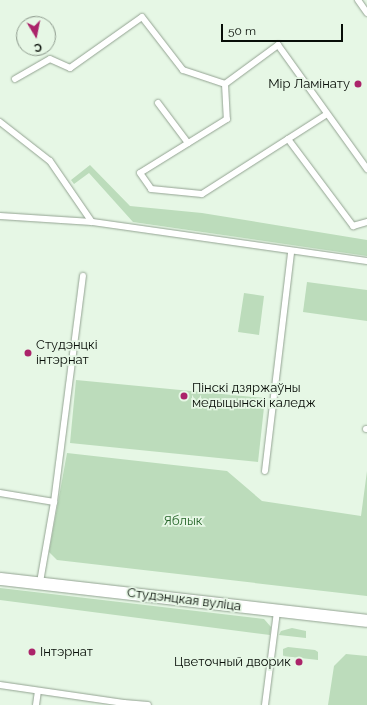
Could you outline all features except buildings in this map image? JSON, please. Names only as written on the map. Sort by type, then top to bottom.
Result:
[{"type":"street","name":"Студэнцкая вуліца","points":[[0,578],[367,622]]},
{"type":"lane","points":[[358,0],[367,13]]},
{"type":"lane","points":[[15,79],[50,59],[70,68],[142,17],[183,70],[226,84]]},
{"type":"lane","points":[[226,84],[278,45],[367,169]]},
{"type":"lane","points":[[226,84],[227,119],[140,173],[151,189],[202,194],[327,114]]},
{"type":"lane","points":[[158,103],[188,143]]},
{"type":"lane","points":[[0,122],[50,161],[92,222]]},
{"type":"lane","points":[[288,139],[353,226],[367,222]]},
{"type":"lane","points":[[0,216],[92,222],[291,252],[367,261]]},
{"type":"lane","points":[[265,471],[291,252]]},
{"type":"lane","points":[[40,582],[54,502],[84,276]]},
{"type":"lane","points":[[0,493],[54,502]]},
{"type":"lane","points":[[265,705],[277,611]]},
{"type":"lane","points":[[0,686],[124,704],[148,705]]},
{"type":"lane","points":[[36,705],[38,691]]},
{"type":"green space","points":[[90,165],[130,206],[202,213],[367,240],[367,256],[133,222],[89,173],[74,184],[71,180]]},
{"type":"green space","points":[[307,282],[367,290],[367,321],[303,312]]},
{"type":"green space","points":[[244,293],[264,296],[259,335],[238,332]]},
{"type":"green space","points":[[76,380],[265,398],[258,462],[70,443]]},
{"type":"green space","name":"Яблык","points":[[67,453],[227,471],[262,501],[361,516],[367,471],[367,596],[57,560],[49,552]]},
{"type":"green space","points":[[0,588],[264,619],[271,627],[270,635],[0,600]]},
{"type":"green space","points":[[292,628],[306,631],[306,638],[279,635],[281,631]]},
{"type":"green space","points":[[288,647],[315,650],[318,652],[318,660],[283,656],[283,649]]},
{"type":"green space","points":[[346,654],[367,656],[367,705],[328,705],[334,666]]},
{"type":"place","name":"Мір Ламінату","points":[[358,84]]},
{"type":"place","name":"Студэнцкі інтэрнат","points":[[28,353]]},
{"type":"place","name":"Пінскі дзяржаўны медыцынскі каледж","points":[[184,396]]},
{"type":"place","name":"Інтэрнат","points":[[32,652]]},
{"type":"place","name":"Цветочный дворик","points":[[299,662]]}]
